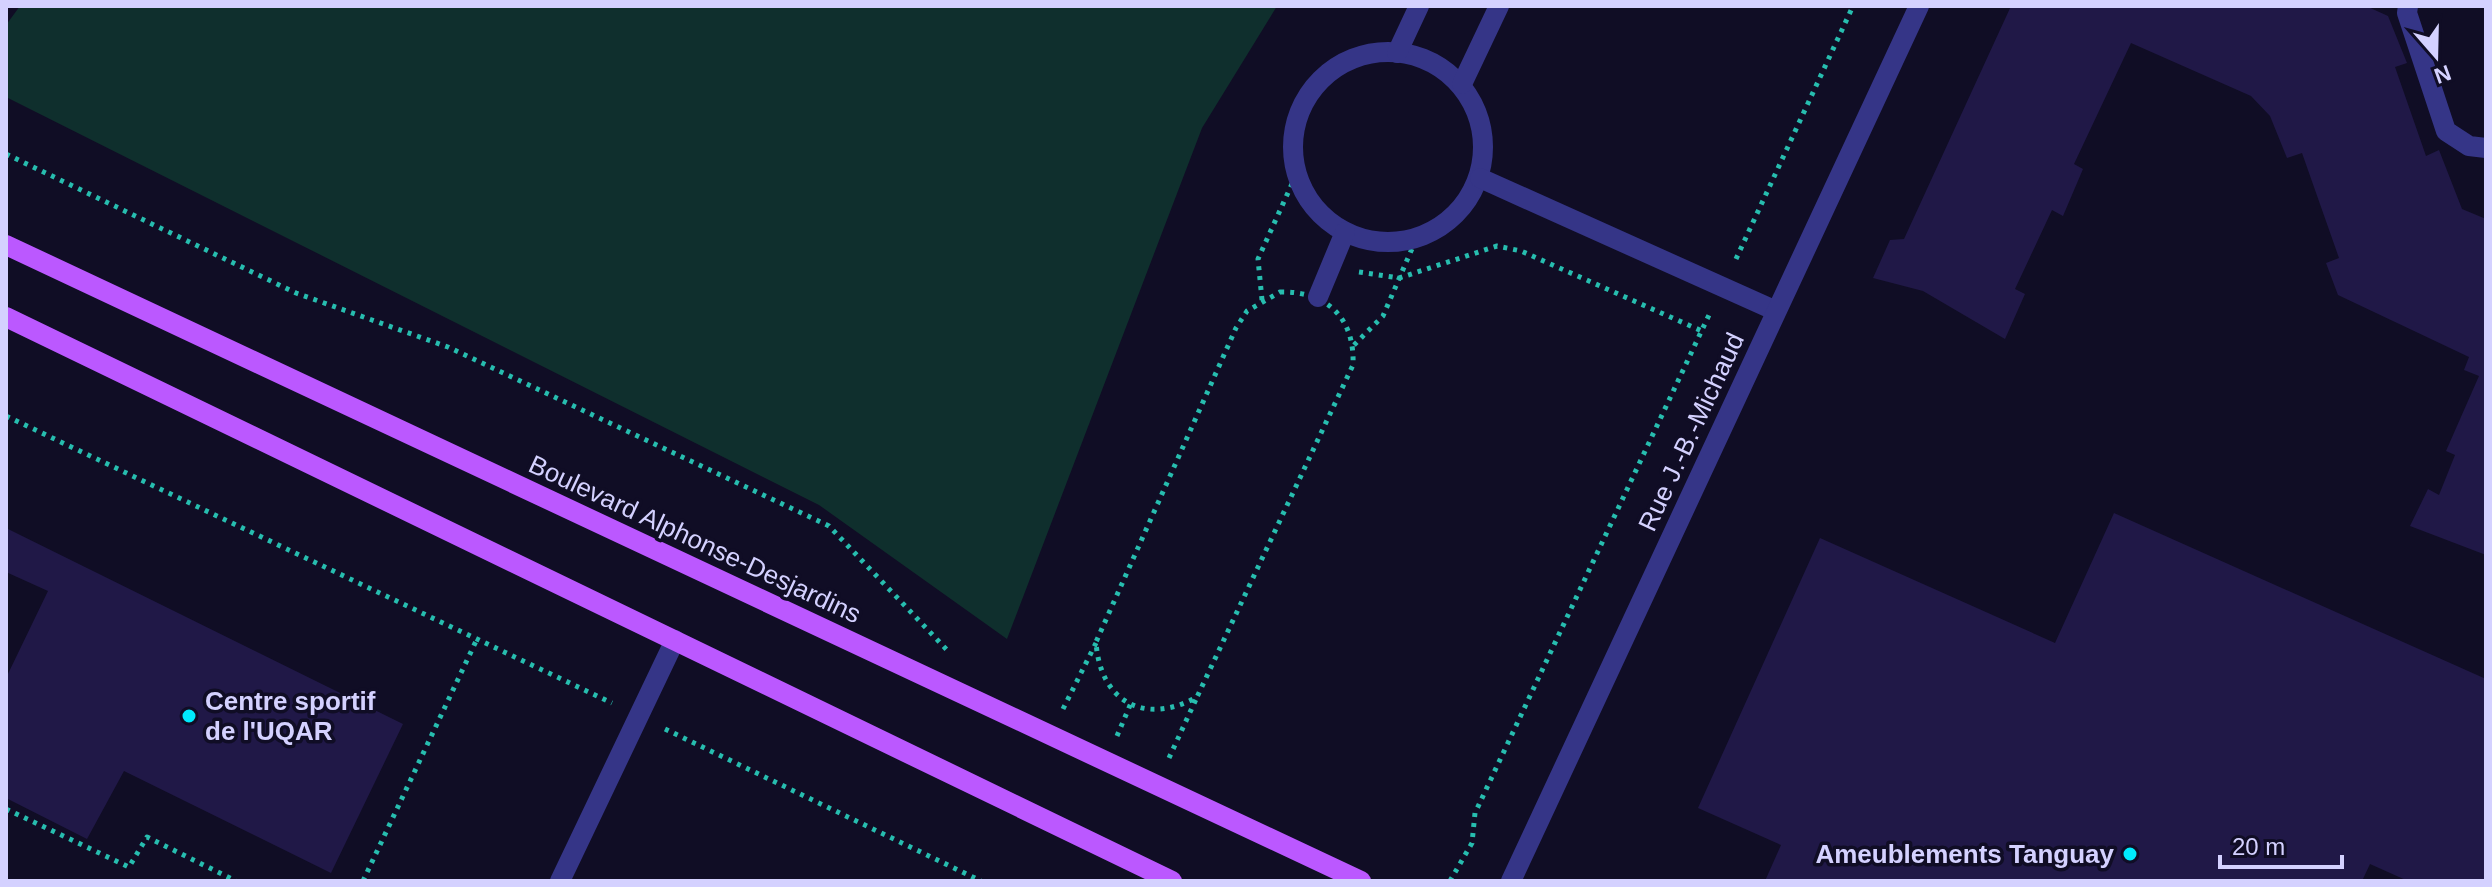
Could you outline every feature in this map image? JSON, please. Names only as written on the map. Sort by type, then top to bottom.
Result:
[{"type":"main road","name":"Boulevard Alphonse-Desjardins","points":[[6,245],[1361,881]]},
{"type":"main road","points":[[6,317],[1172,881]]},
{"type":"street","points":[[1397,53],[1419,6]]},
{"type":"street","points":[[1462,84],[1499,6]]},
{"type":"street","name":"Rue J.-B.-Michaud","points":[[1511,881],[1919,6]]},
{"type":"street","points":[[2408,6],[2407,13],[2446,131],[2469,146],[2486,148]]},
{"type":"street","points":[[1397,53],[1435,63],[1462,84],[1476,110],[1483,136],[1480,178],[1471,198],[1455,215],[1429,233],[1417,237],[1399,242],[1367,241],[1345,232],[1314,209],[1296,175],[1291,152],[1295,120],[1309,92],[1331,70],[1359,55],[1397,53]]},
{"type":"street","points":[[1480,178],[1776,311]]},
{"type":"street","points":[[1318,297],[1345,232]]},
{"type":"street","points":[[560,881],[675,640]]},
{"type":"path","points":[[1450,881],[1472,843],[1475,813],[1853,6]]},
{"type":"path","points":[[6,154],[296,293],[448,347],[829,526],[955,659]]},
{"type":"path","points":[[1262,300],[1258,259],[1296,175]]},
{"type":"path","points":[[1354,345],[1383,316],[1417,237]]},
{"type":"path","points":[[1334,258],[1362,273],[1399,278],[1497,246],[1521,251],[1702,331]]},
{"type":"path","points":[[1051,735],[1096,642],[1236,328],[1247,311],[1280,292],[1318,297],[1335,308],[1348,325],[1354,345],[1353,365],[1157,785]]},
{"type":"path","points":[[6,416],[981,881]]},
{"type":"path","points":[[363,881],[477,639]]},
{"type":"path","points":[[1096,642],[1097,663],[1106,682],[1119,698],[1138,707],[1159,711],[1179,707],[1197,697]]},
{"type":"path","points":[[6,809],[129,867],[147,837],[236,881]]},
{"type":"green space","points":[[20,6],[1277,6],[1202,128],[1007,639],[819,505],[6,97],[6,25]]},
{"type":"building","points":[[2011,6],[2366,6],[2388,16],[2407,63],[2395,67],[2426,156],[2439,150],[2462,209],[2486,219],[2486,555],[2410,526],[2428,489],[2439,495],[2455,455],[2446,451],[2479,376],[2464,370],[2469,357],[2338,295],[2326,263],[2339,258],[2302,153],[2287,158],[2270,116],[2251,96],[2131,43],[2074,164],[2083,169],[2063,216],[2052,210],[2015,289],[2025,294],[2005,339],[1923,291],[1873,278],[1890,240],[1904,239]]},
{"type":"building","points":[[2114,513],[2486,679],[2486,881],[2408,881],[2370,864],[2362,881],[1765,881],[1781,845],[1698,808],[1820,538],[2055,643]]},
{"type":"building","points":[[8,529],[403,724],[331,873],[124,771],[87,839],[6,798],[6,678],[48,591],[6,572]]},
{"type":"place","name":"Centre sportif de l'UQAR","points":[[189,716]]},
{"type":"place","name":"Ameublements Tanguay","points":[[2130,854]]}]
